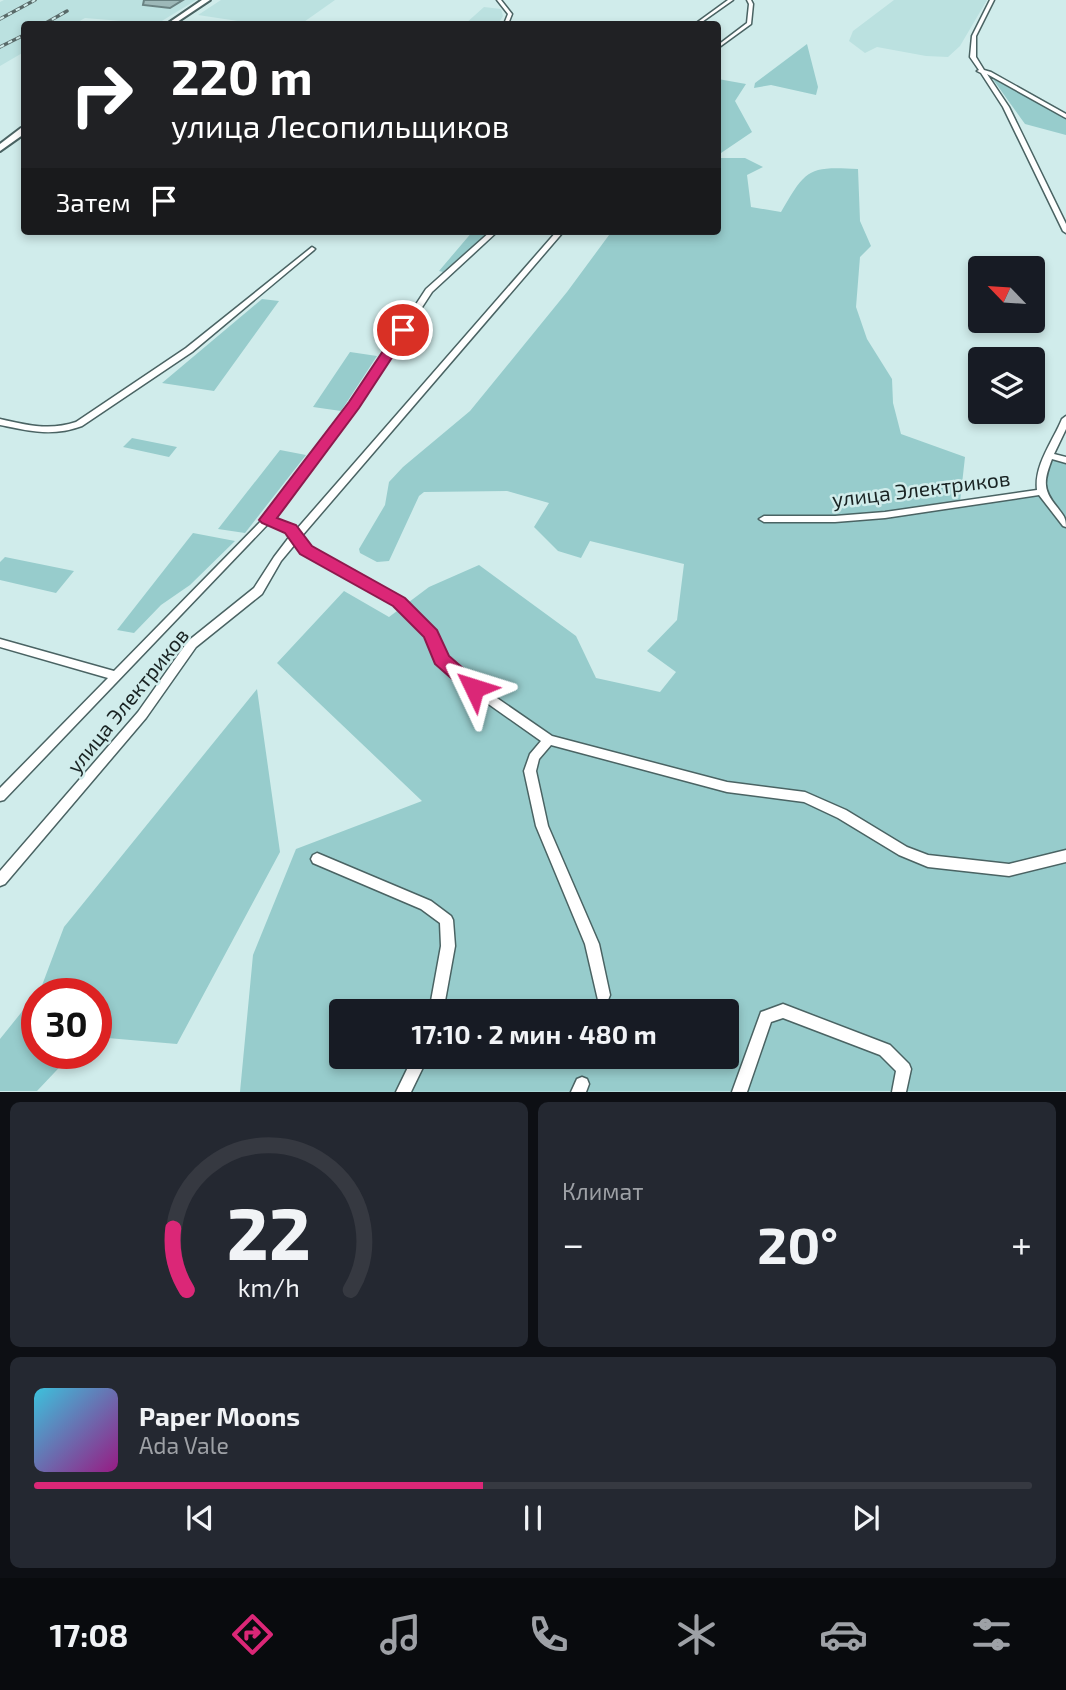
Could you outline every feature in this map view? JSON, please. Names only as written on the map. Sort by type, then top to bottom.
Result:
[{"type":"main road","points":[[174,21],[206,0]]},
{"type":"main road","points":[[0,148],[21,132]]},
{"type":"street","points":[[499,0],[510,13],[507,21]]},
{"type":"street","points":[[701,21],[731,0]]},
{"type":"street","points":[[721,45],[749,24],[749,0]]},
{"type":"street","points":[[992,0],[973,41],[973,57],[1006,107],[1066,231]]},
{"type":"street","points":[[980,71],[989,73],[1066,116]]},
{"type":"street","points":[[0,796],[267,520],[354,405],[429,291],[491,235]]},
{"type":"street","name":"улица Электриков","points":[[0,880],[142,715],[192,644],[258,591],[276,559],[558,235]]},
{"type":"street","points":[[0,422],[42,431],[67,429],[79,424],[189,350],[312,249]]},
{"type":"street","points":[[1066,419],[1051,456],[1040,472],[1041,492],[1066,524]]},
{"type":"street","points":[[1051,456],[1066,460]]},
{"type":"street","name":"улица Электриков","points":[[764,519],[835,519],[885,515],[1041,492]]},
{"type":"street","points":[[267,520],[290,529],[306,550],[399,602],[431,634],[441,660],[474,688],[549,740],[727,787],[805,797],[842,814],[903,851],[928,861],[1009,870],[1066,856]]},
{"type":"street","points":[[0,643],[116,676]]},
{"type":"street","points":[[549,740],[534,757],[530,771],[542,826],[592,944],[603,995]]},
{"type":"street","points":[[317,859],[426,905],[446,920],[448,946],[438,999]]},
{"type":"street","points":[[739,1091],[766,1017],[783,1011],[885,1050],[904,1069],[899,1091]]},
{"type":"street","points":[[403,1091],[415,1069]]},
{"type":"shaded area","points":[[196,0],[162,21],[85,18],[80,21],[21,21],[21,54],[0,66],[0,2]]},
{"type":"shaded area","points":[[221,0],[335,0],[305,21],[237,21],[198,15]]},
{"type":"shaded area","points":[[894,0],[987,0],[960,46],[948,57],[877,47],[865,53],[849,41],[853,31]]},
{"type":"shaded area","points":[[484,7],[501,9],[503,16],[500,21],[468,21]]},
{"type":"shaded area","points":[[807,44],[818,87],[816,95],[771,85],[754,88],[755,83]]},
{"type":"shaded area","points":[[992,78],[1066,119],[1066,135],[1025,124]]},
{"type":"shaded area","points":[[721,80],[746,84],[735,101],[752,132],[721,153]]},
{"type":"shaded area","points":[[721,158],[745,158],[763,167],[747,175],[751,207],[781,212],[810,173],[828,168],[858,169],[860,221],[871,246],[860,257],[856,307],[867,339],[892,379],[893,403],[901,434],[965,457],[960,502],[990,496],[1041,492],[1051,456],[1066,460],[1066,1091],[240,1092],[253,955],[296,849],[422,801],[277,663],[344,591],[389,617],[429,587],[479,565],[576,636],[596,678],[660,692],[676,672],[647,651],[677,620],[684,564],[590,541],[581,558],[558,551],[534,527],[549,503],[507,491],[424,492],[419,496],[389,561],[377,562],[360,553],[359,549],[385,505],[389,482],[470,411],[567,292],[609,235],[721,235]]},
{"type":"shaded area","points":[[470,235],[485,235],[443,272],[439,271]]},
{"type":"shaded area","points":[[262,299],[279,301],[214,391],[162,383]]},
{"type":"shaded area","points":[[350,352],[377,356],[341,411],[313,407]]},
{"type":"shaded area","points":[[132,438],[177,447],[169,457],[123,447]]},
{"type":"shaded area","points":[[280,450],[306,455],[245,533],[218,529]]},
{"type":"shaded area","points":[[193,533],[235,541],[190,585],[161,605],[134,633],[117,630]]},
{"type":"shaded area","points":[[5,557],[74,571],[56,593],[0,580],[0,562]]},
{"type":"shaded area","points":[[257,689],[280,852],[177,1044],[112,1038],[112,978],[45,978],[64,927]]},
{"type":"shaded area","points":[[21,1013],[21,1069],[58,1069],[37,1091],[0,1091],[0,1039]]},
{"type":"building","points":[[144,0],[183,0],[170,8],[143,5]]},
{"type":"railway","points":[[0,19],[35,0]]},
{"type":"railway","points":[[49,21],[67,11]]},
{"type":"railway","points":[[0,47],[21,36]]},
{"type":"route","points":[[403,330],[354,405],[267,520],[290,529],[306,550],[399,602],[431,634],[441,660],[474,688]]}]
